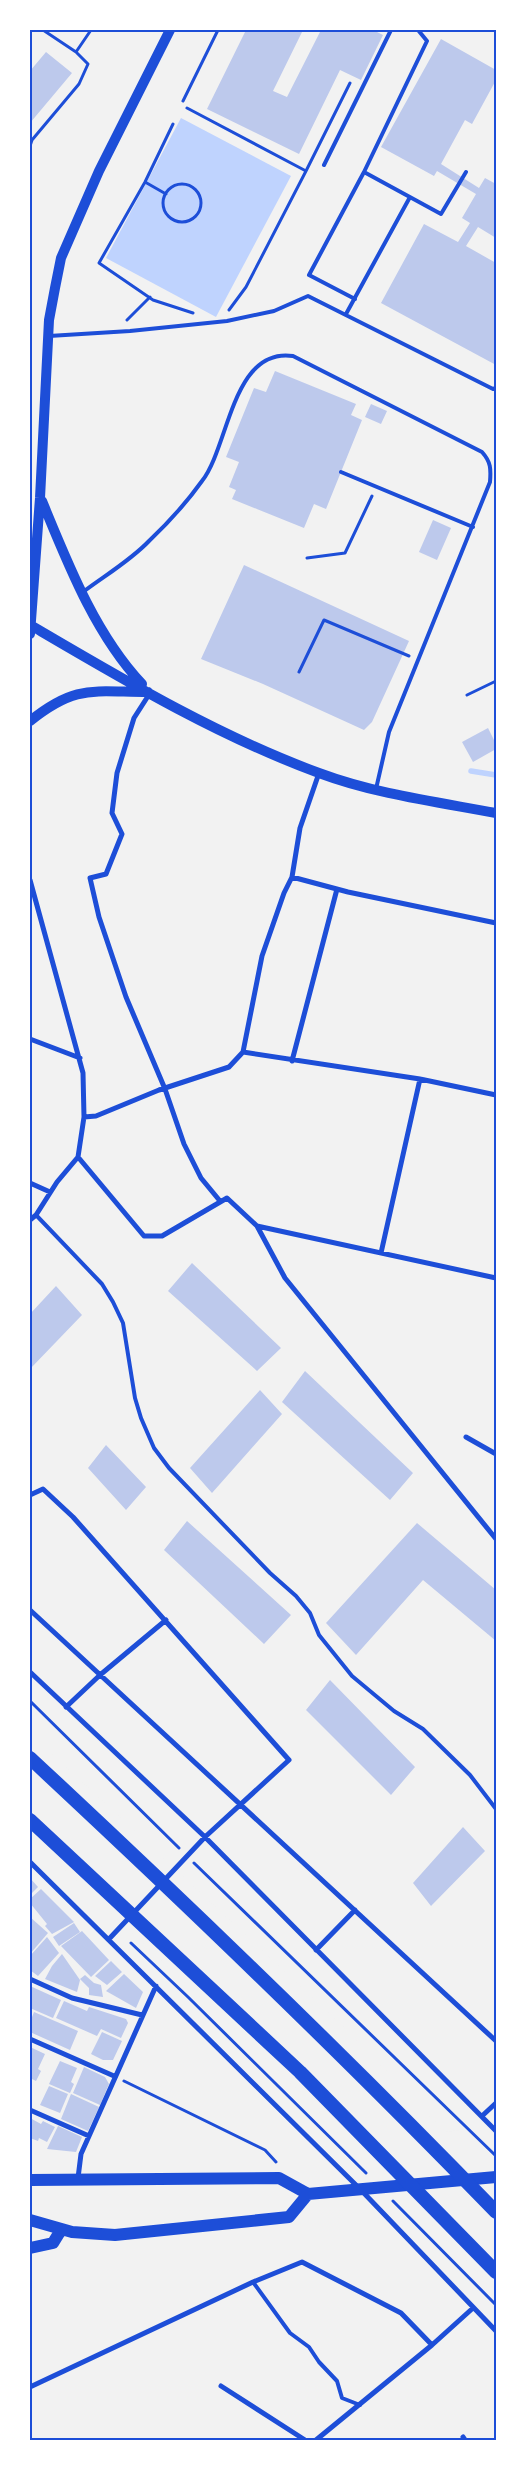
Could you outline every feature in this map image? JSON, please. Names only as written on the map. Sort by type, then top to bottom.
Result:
[{"type":"highway","points":[[30,1758],[212,1930],[386,2099],[496,2212]]},
{"type":"highway","points":[[30,1820],[300,2072],[496,2272]]},
{"type":"main road","points":[[170,30],[99,171],[62,258],[52,304],[49,336],[31,628],[219,730],[319,773],[376,789],[496,813]]},
{"type":"main road","points":[[40,498],[83,592],[114,648],[129,671],[150,692]]},
{"type":"main road","points":[[30,721],[50,706],[76,694],[97,690],[150,692]]},
{"type":"main road","points":[[30,2180],[279,2178],[308,2194],[496,2177]]},
{"type":"main road","points":[[30,2220],[61,2230],[92,2235],[115,2235],[289,2217],[308,2194]]},
{"type":"main road","points":[[30,2248],[53,2243],[61,2230]]},
{"type":"street","points":[[150,692],[134,718],[117,773],[112,813],[122,834],[106,874],[90,878],[98,917],[126,997],[165,1089],[184,1144],[201,1178],[220,1201]]},
{"type":"street","points":[[84,1117],[96,1116],[229,1067],[243,1052],[262,956],[284,893],[292,877],[300,828],[319,773]]},
{"type":"street","points":[[292,877],[337,889],[496,924]]},
{"type":"street","points":[[30,880],[80,1058],[83,1073],[84,1117],[78,1157],[50,1192],[36,1215],[30,1220]]},
{"type":"street","points":[[292,1061],[337,889]]},
{"type":"street","points":[[30,1040],[80,1058]]},
{"type":"street","points":[[243,1052],[292,1061],[420,1079],[496,1095]]},
{"type":"street","points":[[381,1252],[420,1079]]},
{"type":"street","points":[[78,1157],[144,1236],[162,1236],[227,1198],[257,1226],[285,1278],[496,1539]]},
{"type":"street","points":[[30,1183],[50,1192]]},
{"type":"street","points":[[257,1226],[496,1278]]},
{"type":"street","points":[[466,1437],[496,1454]]},
{"type":"street","points":[[30,1496],[44,1489],[73,1517],[289,1760],[205,1837],[109,1939]]},
{"type":"street","points":[[30,1610],[496,2041]]},
{"type":"street","points":[[66,1707],[100,1675],[166,1620]]},
{"type":"street","points":[[30,1672],[205,1837],[496,2131]]},
{"type":"street","points":[[30,1862],[360,2189],[496,2331]]},
{"type":"street","points":[[316,1950],[355,1910]]},
{"type":"street","points":[[30,1979],[72,1998],[142,2015]]},
{"type":"street","points":[[77,2181],[81,2154],[114,2076],[156,1986]]},
{"type":"street","points":[[30,2039],[114,2076]]},
{"type":"street","points":[[482,2116],[496,2103]]},
{"type":"street","points":[[30,2110],[89,2136]]},
{"type":"street","points":[[30,2386],[253,2282],[302,2262],[401,2313],[432,2345]]},
{"type":"street","points":[[316,2440],[432,2345],[473,2308]]},
{"type":"street","points":[[221,2386],[305,2440]]},
{"type":"lane","points":[[324,165],[391,30]]},
{"type":"lane","points":[[355,299],[309,274],[364,172],[427,41],[418,30]]},
{"type":"lane","points":[[364,172],[441,214],[466,172]]},
{"type":"lane","points":[[346,314],[410,197]]},
{"type":"lane","points":[[49,336],[227,322],[274,311],[308,296],[492,389],[496,388]]},
{"type":"lane","points":[[83,592],[148,542],[204,480],[245,379],[266,359],[281,354],[292,356],[482,452],[488,459],[492,469],[490,482],[389,732],[376,789]]},
{"type":"lane","points":[[341,472],[473,527]]},
{"type":"lane","points":[[36,1215],[102,1284],[113,1302],[123,1323],[135,1398],[141,1418],[154,1448],[169,1468],[270,1573],[301,1602],[310,1613],[319,1635],[352,1676],[380,1700],[423,1729],[470,1775],[496,1809]]},
{"type":"lane","points":[[253,2282],[290,2333],[309,2347],[319,2362],[337,2381],[342,2398],[360,2405]]},
{"type":"path","points":[[30,146],[32,140],[79,84],[88,64],[76,52],[43,30]]},
{"type":"path","points":[[76,52],[91,30]]},
{"type":"path","points":[[183,100],[218,30]]},
{"type":"path","points":[[223,318],[246,287],[350,83]]},
{"type":"path","points":[[187,108],[306,171]]},
{"type":"path","points":[[173,124],[145,182],[99,263],[150,298],[201,316]]},
{"type":"path","points":[[145,182],[166,194]]},
{"type":"path","points":[[178,185],[190,186],[197,191],[200,199],[199,211],[188,220],[174,220],[165,209],[166,194],[178,185]]},
{"type":"path","points":[[114,332],[150,298]]},
{"type":"path","points":[[307,558],[345,553],[376,487]]},
{"type":"path","points":[[299,672],[324,620],[418,660]]},
{"type":"path","points":[[466,695],[496,681]]},
{"type":"path","points":[[30,1701],[183,1851]]},
{"type":"path","points":[[190,1858],[496,2156]]},
{"type":"path","points":[[124,1936],[369,2176]]},
{"type":"path","points":[[114,2076],[265,2150],[276,2162]]},
{"type":"path","points":[[390,2197],[496,2305]]},
{"type":"water","points":[[181,118],[291,176],[216,317],[106,258]]},
{"type":"pier","points":[[30,1733],[347,2030],[445,2132],[459,2130],[496,2166],[496,2291],[428,2221],[424,2222],[281,2073],[30,1837]]},
{"type":"building","points":[[246,30],[303,30],[273,91],[287,97],[321,30],[373,30],[383,35],[361,80],[340,70],[299,154],[207,109]]},
{"type":"building","points":[[441,39],[496,70],[496,80],[472,124],[465,120],[441,164],[479,188],[485,178],[496,184],[496,238],[478,227],[466,246],[496,263],[496,365],[381,303],[424,224],[458,242],[470,223],[462,218],[476,194],[437,171],[434,176],[381,147]]},
{"type":"building","points":[[46,52],[72,73],[30,123],[30,71]]},
{"type":"building","points":[[275,371],[356,404],[351,415],[362,420],[326,509],[314,504],[304,528],[232,499],[236,490],[229,487],[239,462],[226,457],[254,388],[266,392]]},
{"type":"building","points":[[371,404],[387,411],[381,424],[365,417]]},
{"type":"building","points":[[433,520],[451,528],[437,560],[419,552]]},
{"type":"building","points":[[244,565],[409,641],[372,722],[364,730],[263,684],[201,659]]},
{"type":"building","points":[[488,728],[496,744],[496,749],[473,762],[462,742]]},
{"type":"building","points":[[192,1263],[281,1348],[257,1371],[168,1291]]},
{"type":"building","points":[[56,1286],[82,1315],[30,1369],[30,1314]]},
{"type":"building","points":[[305,1371],[413,1473],[390,1500],[282,1402]]},
{"type":"building","points":[[260,1390],[282,1414],[212,1493],[190,1468]]},
{"type":"building","points":[[106,1445],[146,1487],[126,1510],[88,1468]]},
{"type":"building","points":[[187,1521],[291,1615],[264,1644],[164,1550]]},
{"type":"building","points":[[417,1523],[496,1590],[496,1641],[423,1580],[356,1655],[326,1623]]},
{"type":"building","points":[[330,1680],[415,1767],[391,1795],[306,1710]]},
{"type":"building","points":[[463,1827],[485,1851],[431,1906],[413,1883]]},
{"type":"building","points":[[30,1878],[38,1887],[30,1895]]},
{"type":"building","points":[[41,1889],[74,1922],[52,1934],[45,1926],[47,1924],[30,1903],[30,1899]]},
{"type":"building","points":[[30,1917],[48,1933],[30,1954]]},
{"type":"building","points":[[74,1923],[80,1932],[59,1946],[53,1937]]},
{"type":"building","points":[[82,1931],[109,1960],[91,1977],[61,1946]]},
{"type":"building","points":[[47,1937],[59,1953],[38,1976],[30,1970],[30,1956]]},
{"type":"building","points":[[62,1954],[80,1980],[77,1992],[45,1979],[52,1966]]},
{"type":"building","points":[[111,1961],[122,1972],[107,1985],[95,1976]]},
{"type":"building","points":[[124,1974],[143,1992],[136,2008],[106,1991]]},
{"type":"building","points":[[85,1975],[94,1983],[101,1985],[103,1997],[89,1995],[89,1988],[80,1979]]},
{"type":"building","points":[[30,1986],[61,2000],[53,2018],[30,2008]]},
{"type":"building","points":[[64,2001],[87,2011],[89,2007],[126,2019],[128,2023],[121,2038],[101,2029],[97,2036],[56,2018]]},
{"type":"building","points":[[34,2012],[78,2031],[70,2050],[30,2032],[30,2022]]},
{"type":"building","points":[[102,2032],[122,2041],[113,2060],[103,2060],[91,2054]]},
{"type":"building","points":[[30,2047],[45,2054],[38,2069],[41,2071],[36,2081],[30,2078]]},
{"type":"building","points":[[60,2061],[77,2068],[71,2082],[74,2084],[70,2093],[49,2084]]},
{"type":"building","points":[[84,2067],[105,2077],[109,2084],[100,2105],[73,2093]]},
{"type":"building","points":[[49,2086],[68,2094],[60,2113],[40,2105]]},
{"type":"building","points":[[71,2094],[99,2107],[88,2131],[61,2119]]},
{"type":"building","points":[[30,2118],[41,2124],[43,2121],[55,2127],[47,2142],[39,2138],[38,2141],[30,2138]]},
{"type":"building","points":[[58,2126],[82,2137],[76,2152],[47,2149]]},
{"type":"waterway","points":[[471,771],[496,775]]}]
